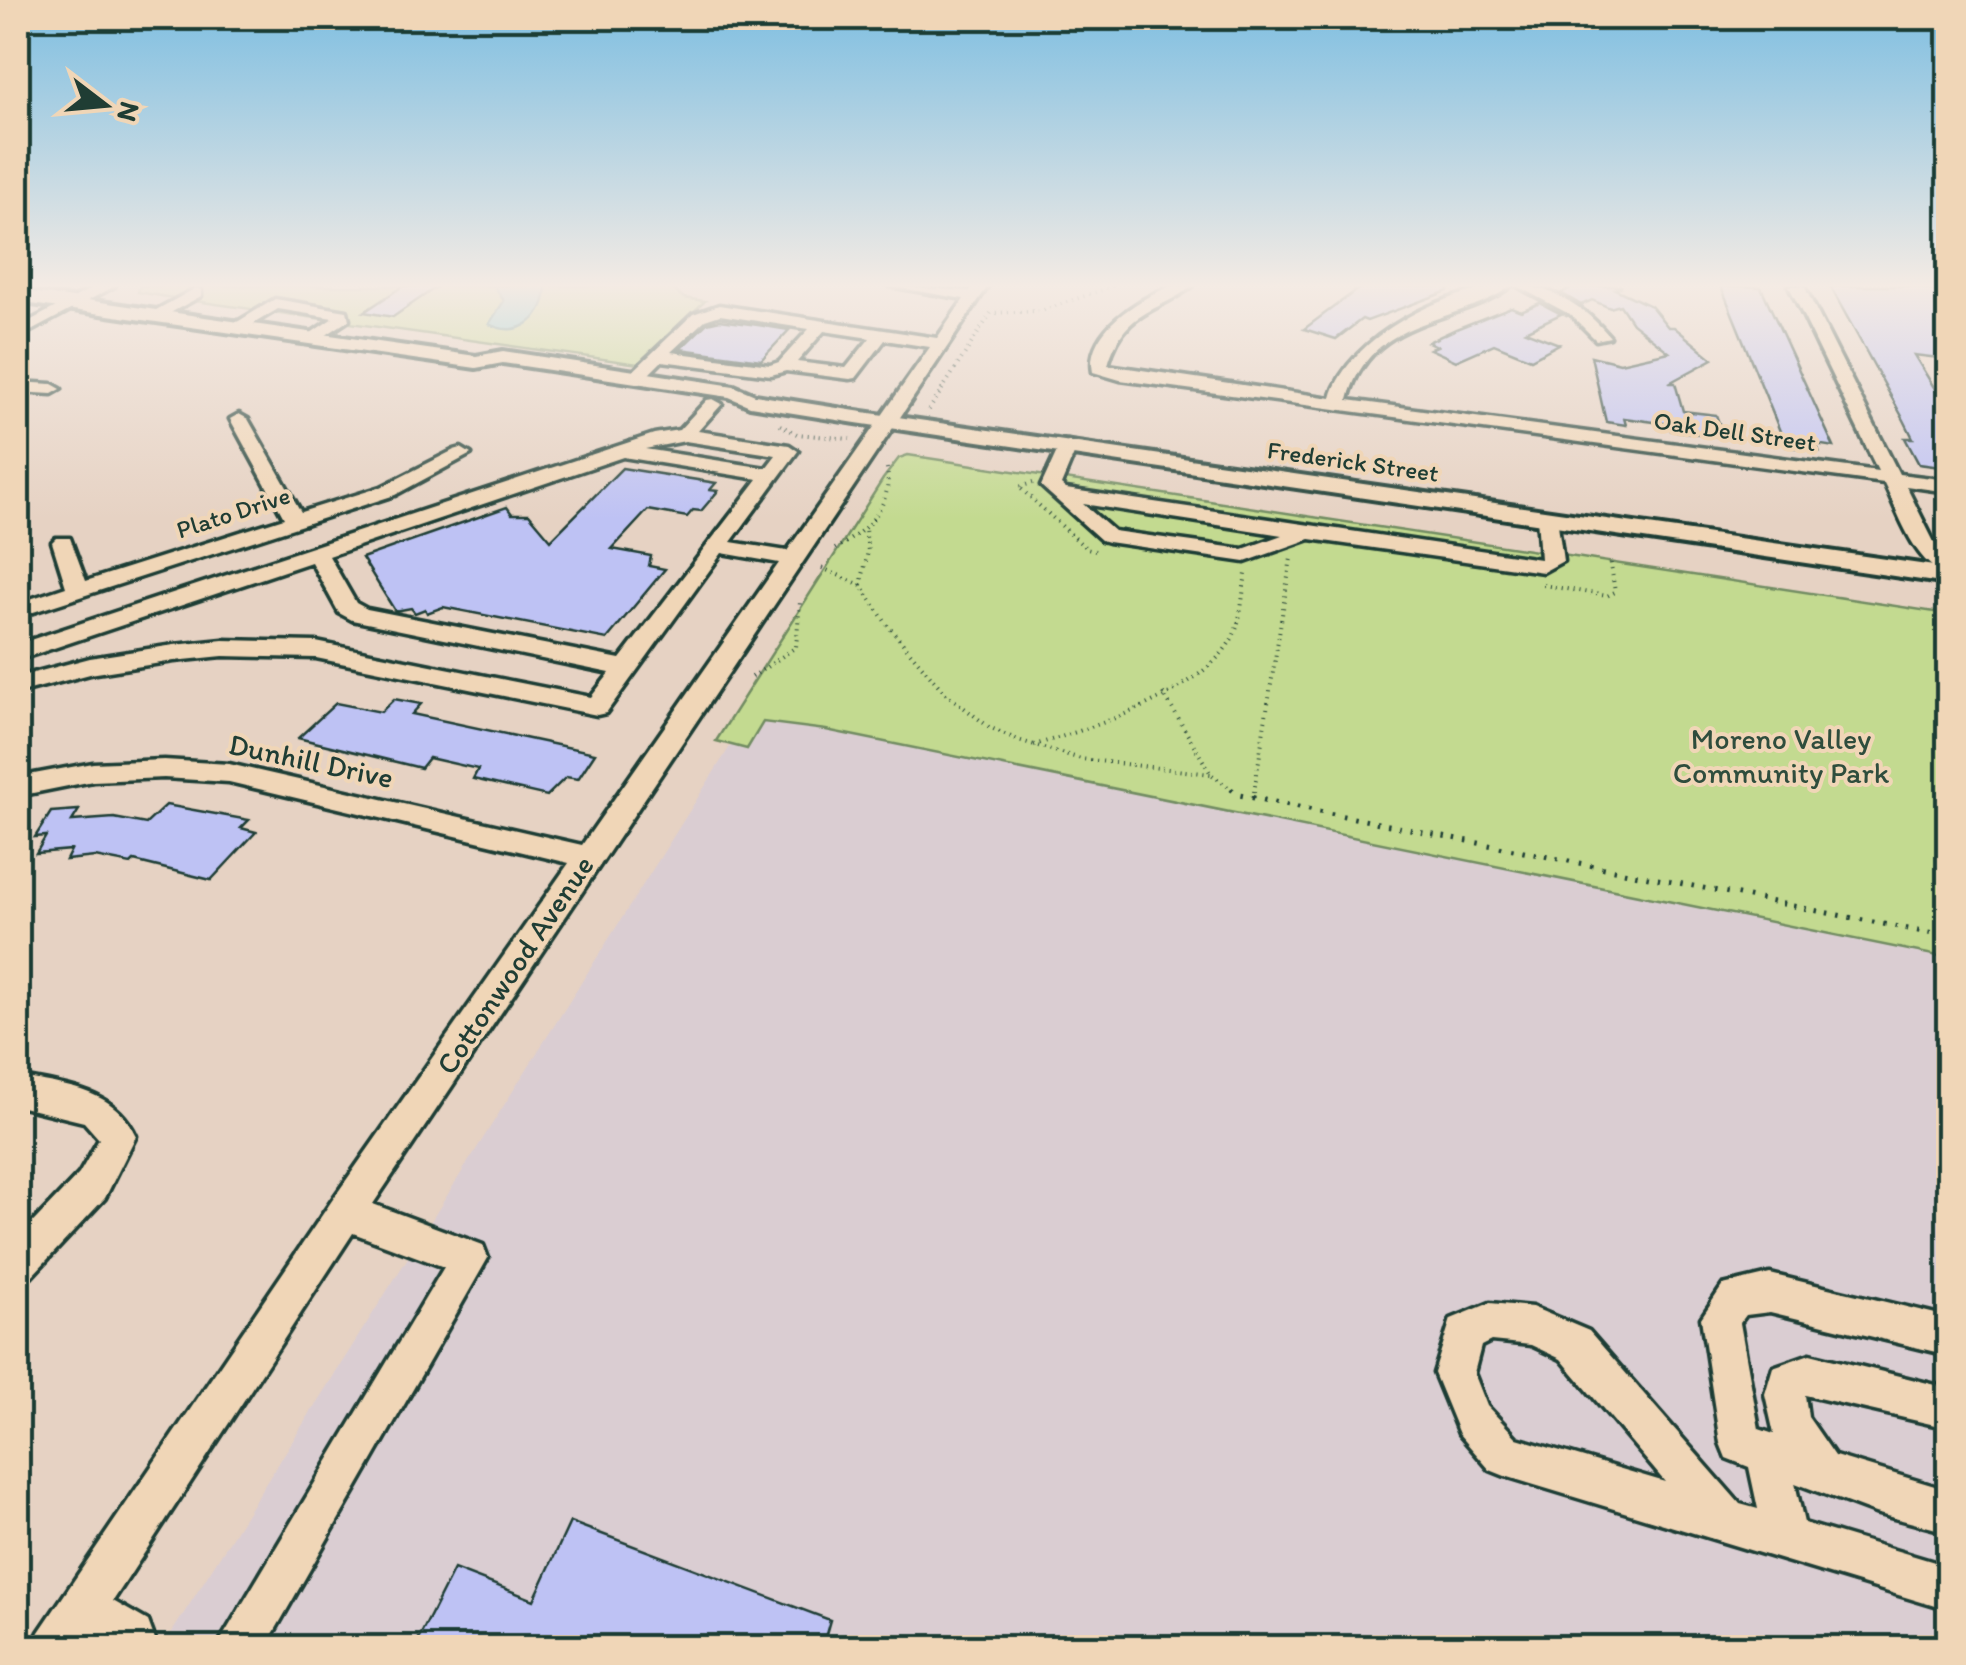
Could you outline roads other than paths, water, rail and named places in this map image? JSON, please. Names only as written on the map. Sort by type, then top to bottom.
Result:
[{"type":"main road","name":"Frederick Street","points":[[478,364],[488,371],[713,404],[750,400],[1948,572]]},
{"type":"main road","name":"Frederick Street","points":[[547,364],[734,392],[750,400]]},
{"type":"main road","points":[[532,377],[556,374],[624,381],[636,377]]},
{"type":"street","points":[[636,377],[651,364]]},
{"type":"street","points":[[717,364],[850,374],[858,364]]},
{"type":"street","name":"Cottonwood Avenue","points":[[55,1648],[346,1212],[927,364]]},
{"type":"street","name":"Oak Dell Street","points":[[1100,364],[1099,368],[1120,375],[1948,486]]},
{"type":"street","points":[[1338,404],[1344,375],[1354,364]]},
{"type":"street","points":[[1835,364],[1925,545],[1948,572]]},
{"type":"street","points":[[18,388],[52,389]]},
{"type":"street","points":[[685,435],[713,404]]},
{"type":"street","points":[[239,419],[296,521]]},
{"type":"street","points":[[18,652],[614,453],[685,435],[789,451],[596,707],[316,650],[223,648],[174,653],[90,666],[18,685]]},
{"type":"street","points":[[1068,447],[1051,486],[1108,536],[1245,556],[1305,542]]},
{"type":"street","points":[[614,453],[771,475]]},
{"type":"street","name":"Plato Drive","points":[[18,610],[388,490],[461,454]]},
{"type":"street","points":[[1059,494],[1305,542],[1543,566],[1552,560],[1548,517]]},
{"type":"street","points":[[63,542],[78,591]]},
{"type":"street","points":[[717,546],[794,559]]},
{"type":"street","points":[[316,552],[347,608],[370,617],[625,668]]},
{"type":"street","points":[[334,654],[340,635],[370,617]]},
{"type":"street","name":"Dunhill Drive","points":[[18,786],[93,772],[164,769],[229,774],[588,857]]},
{"type":"street","points":[[18,1091],[94,1109],[119,1136],[92,1186],[18,1264]]},
{"type":"street","points":[[239,1648],[470,1258],[346,1212]]},
{"type":"street","points":[[1948,1336],[1770,1293],[1736,1298],[1720,1318],[1741,1443],[1874,1492],[1948,1511]]},
{"type":"street","points":[[1727,1522],[1575,1345],[1532,1326],[1490,1322],[1465,1333],[1454,1373],[1474,1420],[1505,1455],[1727,1522],[1786,1539],[1948,1588]]},
{"type":"street","points":[[1820,1471],[1790,1432],[1783,1399],[1788,1381],[1810,1374],[1948,1408]]},
{"type":"street","points":[[1767,1452],[1786,1539]]},
{"type":"street","points":[[82,1608],[132,1637],[136,1648]]},
{"type":"park label","name":"Moreno Valley Community Park","points":[[1781,756]]}]
